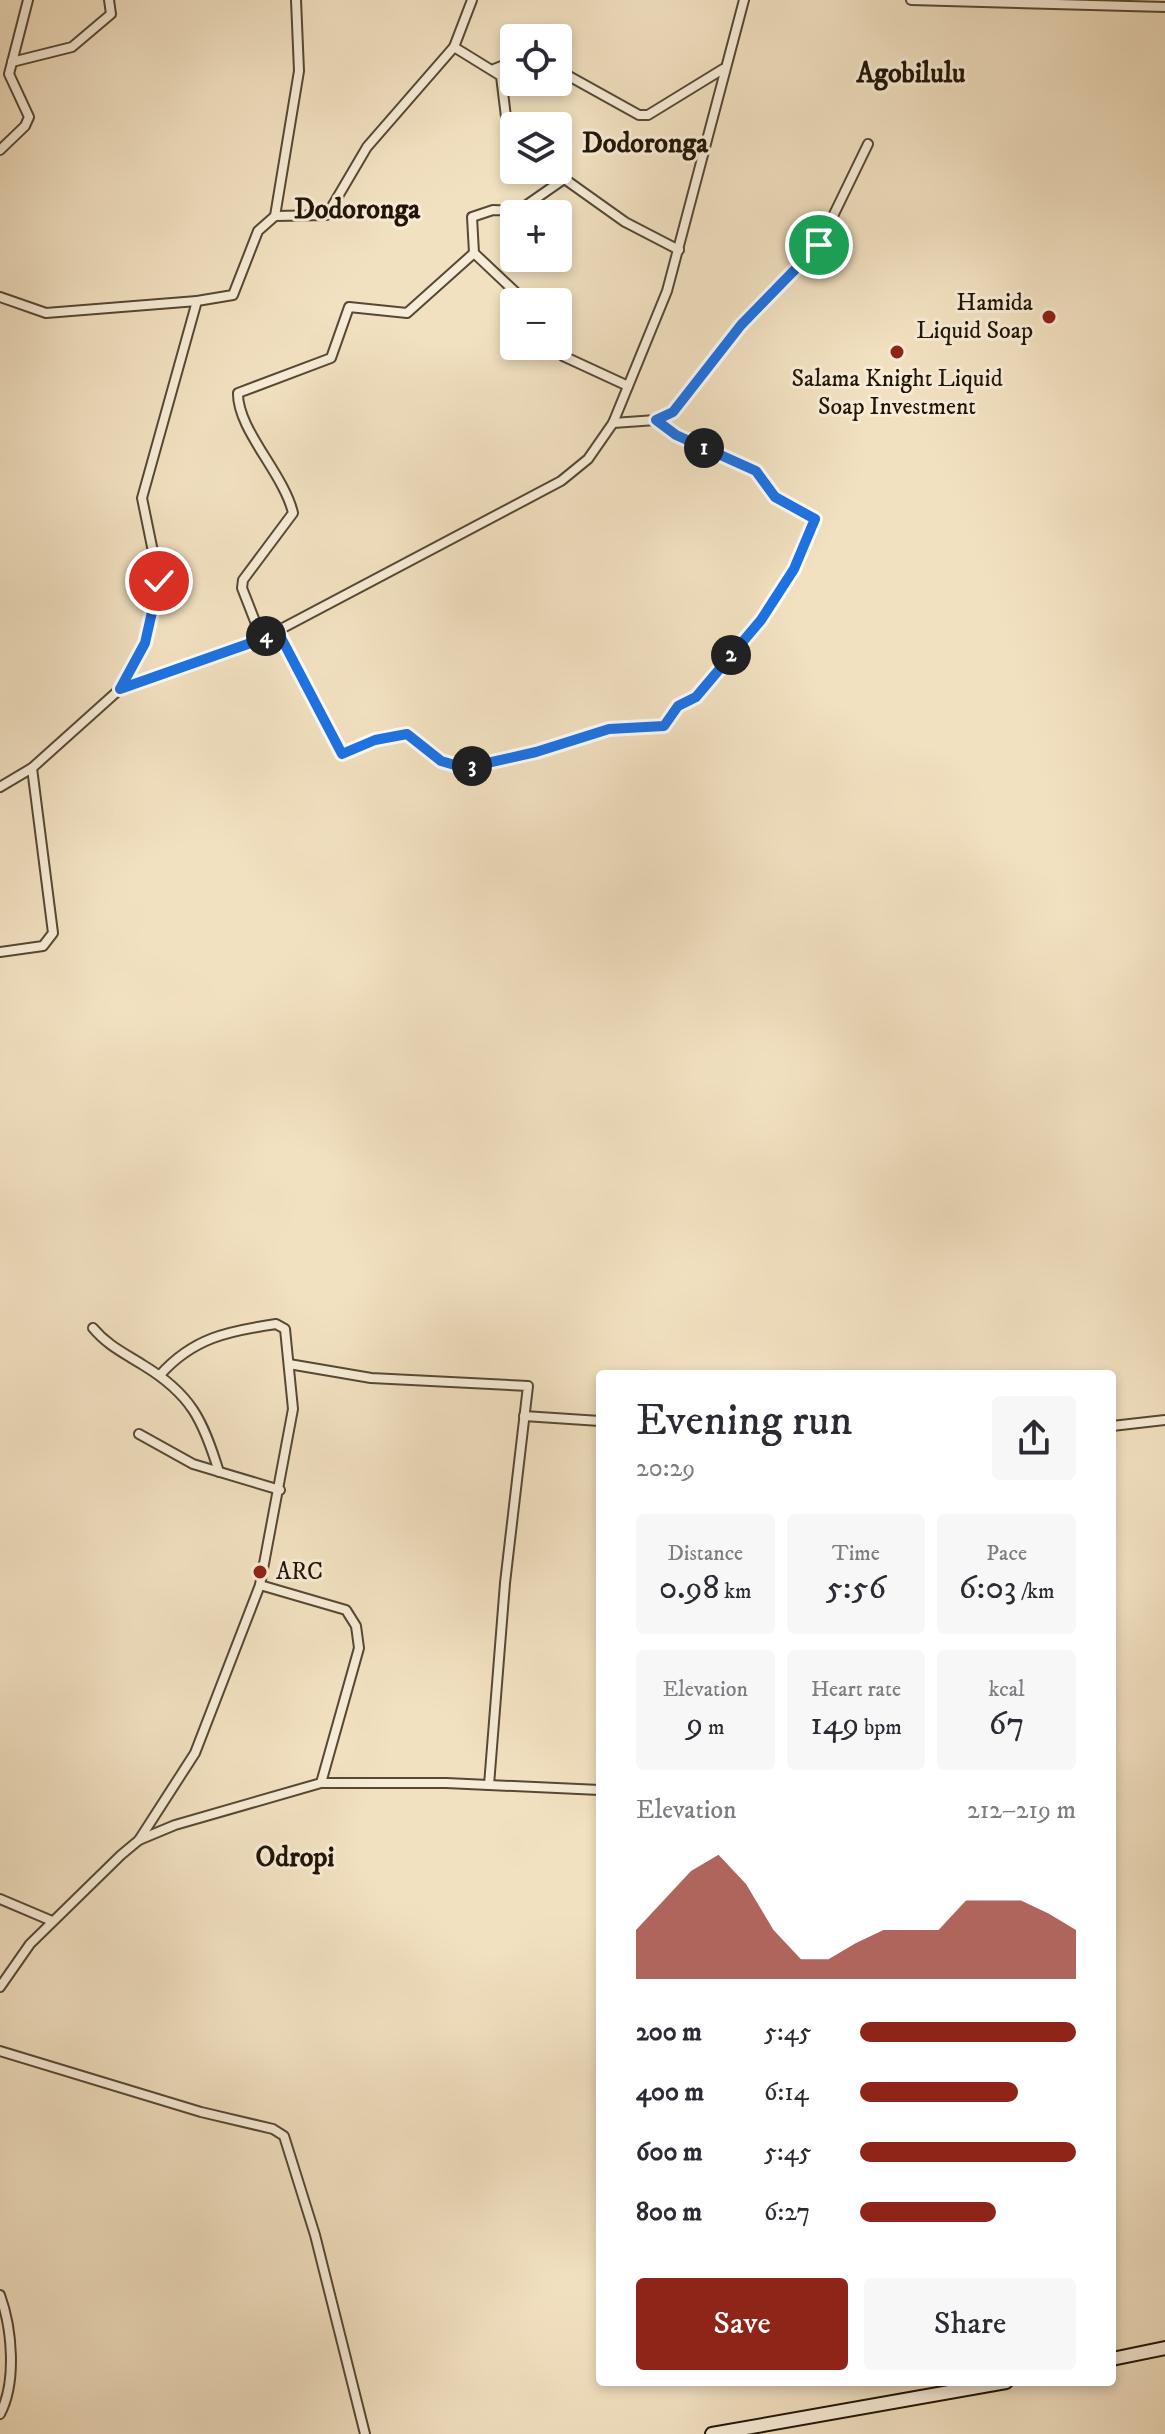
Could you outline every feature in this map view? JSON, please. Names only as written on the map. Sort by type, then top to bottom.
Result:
[{"type":"main road","points":[[1116,2358],[1165,2348]]},
{"type":"main road","points":[[712,2434],[983,2386]]},
{"type":"street","points":[[0,150],[25,126],[29,117],[29,110],[11,83],[12,62],[28,0]]},
{"type":"street","points":[[12,62],[72,47],[111,14],[109,0]]},
{"type":"street","points":[[0,297],[46,313],[197,301],[233,295],[258,231],[275,216],[299,71],[296,0]]},
{"type":"street","points":[[275,216],[327,215],[367,147],[454,47],[472,0]]},
{"type":"street","points":[[120,689],[262,639],[561,481],[588,459],[613,423],[667,291],[744,0]]},
{"type":"street","points":[[911,0],[1165,7]]},
{"type":"street","points":[[454,47],[501,76],[505,112]]},
{"type":"street","points":[[494,69],[500,67]]},
{"type":"street","points":[[572,78],[639,115],[648,115],[724,68]]},
{"type":"street","points":[[613,423],[656,420],[673,412],[741,325],[819,245],[868,144]]},
{"type":"street","points":[[511,288],[474,253],[472,217],[493,210],[518,211],[557,184]]},
{"type":"street","points":[[571,184],[625,222],[679,250]]},
{"type":"street","points":[[262,639],[242,588],[243,580],[293,513],[282,483],[245,418],[238,400],[239,391],[331,358],[349,307],[400,314],[413,310],[474,253]]},
{"type":"street","points":[[0,787],[32,768],[120,689],[145,643],[159,581],[142,498],[197,301]]},
{"type":"street","points":[[572,360],[628,386]]},
{"type":"street","points":[[277,630],[342,754],[375,740],[407,734],[441,761],[465,768],[536,752],[609,729],[664,726],[678,706],[696,697],[761,620],[794,569],[815,519],[775,497],[756,471],[676,435],[656,420]]},
{"type":"street","points":[[0,952],[43,946],[53,933],[32,768]]},
{"type":"street","points":[[0,1987],[30,1944],[139,1840],[195,1753],[260,1585],[293,1409],[285,1329],[276,1324],[240,1330],[195,1344],[182,1351],[160,1375]]},
{"type":"street","points":[[93,1328],[104,1342],[160,1375],[198,1412],[219,1472]]},
{"type":"street","points":[[289,1364],[371,1378],[528,1386],[505,1583],[489,1785]]},
{"type":"street","points":[[524,1416],[596,1421]]},
{"type":"street","points":[[1116,1426],[1165,1420]]},
{"type":"street","points":[[139,1434],[179,1458],[280,1490]]},
{"type":"street","points":[[260,1585],[346,1610],[356,1626],[359,1648],[356,1670],[321,1783]]},
{"type":"street","points":[[139,1840],[175,1825],[321,1783],[596,1790]]},
{"type":"street","points":[[0,1899],[52,1921]]},
{"type":"street","points":[[0,2051],[201,2112],[273,2129],[284,2136],[315,2235],[365,2434]]},
{"type":"street","points":[[0,2295],[10,2344],[8,2392],[0,2414]]},
{"type":"place","name":"Hamida Liquid Soap","points":[[1049,317]]},
{"type":"place","name":"Salama Knight Liquid Soap Investment","points":[[897,352]]},
{"type":"place","name":"ARC","points":[[260,1572]]},
{"type":"district","name":"Agobilulu","points":[[911,73]]},
{"type":"district","name":"Dodoronga","points":[[645,143]]},
{"type":"district","name":"Dodoronga","points":[[357,209]]},
{"type":"district","name":"Odropi","points":[[295,1857]]},
{"type":"route","points":[[159,581],[145,643],[120,689],[262,639],[277,630],[342,754],[375,740],[407,734],[441,761],[465,768],[536,752],[609,729],[664,726],[678,706],[696,697],[761,620],[794,569],[815,519],[775,497],[756,471],[676,435],[656,420],[673,412],[741,325],[819,245]]}]
